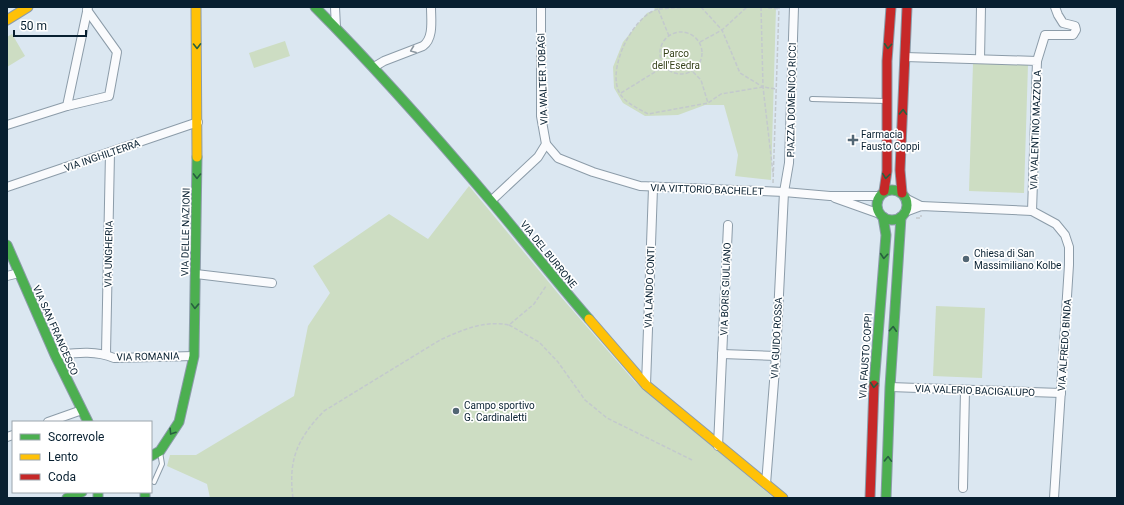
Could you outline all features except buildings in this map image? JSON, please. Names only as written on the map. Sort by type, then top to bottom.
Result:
[{"type":"street","points":[[7,20],[28,7]]},
{"type":"street","name":"VIA DELLE NAZIONI","points":[[160,451],[179,422],[194,356],[198,122],[196,7]]},
{"type":"street","name":"VIA DEL BURRONE","points":[[314,7],[374,67],[491,201],[552,277],[646,385],[782,498]]},
{"type":"street","points":[[335,7],[336,28]]},
{"type":"street","points":[[374,67],[384,61],[424,46],[428,42],[431,33],[431,7]]},
{"type":"street","name":"VIA WALTER TOBAGI","points":[[541,7],[541,116],[546,144]]},
{"type":"street","name":"PIAZZA DOMENICO RICCI","points":[[784,192],[789,163],[794,7]]},
{"type":"street","name":"VIA FAUSTO COPPI","points":[[870,498],[873,396],[886,235],[881,216],[876,205],[882,194],[887,171],[887,60],[891,7]]},
{"type":"street","points":[[886,498],[890,387],[903,215],[907,202],[904,196],[900,170],[907,7]]},
{"type":"street","points":[[980,59],[981,7]]},
{"type":"street","points":[[1037,61],[1045,35],[1073,35],[1076,30],[1075,26],[1063,22],[1058,15],[1056,7]]},
{"type":"street","points":[[67,106],[87,8]]},
{"type":"street","points":[[7,125],[67,106],[109,96],[117,52],[87,8]]},
{"type":"street","name":"VIA VALENTINO MAZZOLA","points":[[905,57],[1037,61],[1032,211]]},
{"type":"street","name":"VIA INGHILTERRA","points":[[7,187],[198,122]]},
{"type":"street","points":[[491,201],[538,157],[546,144]]},
{"type":"street","name":"VIA VITTORIO BACHELET","points":[[546,144],[558,158],[593,172],[640,186],[653,188],[784,192],[830,196],[882,194]]},
{"type":"street","name":"VIA UNGHERIA","points":[[106,354],[110,153]]},
{"type":"street","name":"VIA LANDO CONTI","points":[[646,385],[653,188]]},
{"type":"street","points":[[882,194],[893,190],[921,206],[1032,211]]},
{"type":"street","name":"VIA GUIDO ROSSA","points":[[766,484],[776,356],[784,192]]},
{"type":"street","name":"VIA VITTORIO BACHELET","points":[[830,196],[881,216]]},
{"type":"street","points":[[881,216],[892,220],[921,206]]},
{"type":"street","name":"VIA ALFREDO BINDA","points":[[1032,211],[1056,224],[1065,234],[1069,247],[1054,498]]},
{"type":"street","name":"VIA BORIS GIULIANO","points":[[718,446],[728,225]]},
{"type":"street","name":"VIA SAN FRANCESCO","points":[[7,245],[55,355],[88,421]]},
{"type":"street","points":[[7,276],[19,273]]},
{"type":"street","points":[[196,274],[272,283]]},
{"type":"street","name":"VIA ROMANIA","points":[[55,355],[84,352],[106,354],[114,358],[194,356]]},
{"type":"street","points":[[722,354],[776,356]]},
{"type":"street","name":"VIA VALERIO BACIGALUPO","points":[[890,387],[1061,393]]},
{"type":"street","points":[[963,488],[965,390]]},
{"type":"street","points":[[51,421],[82,410]]},
{"type":"street","points":[[152,455],[160,451]]},
{"type":"street","points":[[67,498],[80,493]]},
{"type":"lane","points":[[812,99],[887,101]]},
{"type":"lane","points":[[154,482],[162,464],[160,451]]},
{"type":"path","points":[[687,7],[650,11],[625,40],[616,66],[617,86],[626,101],[648,114],[708,103],[721,94],[763,87],[776,88]]},
{"type":"path","points":[[701,7],[722,30],[740,73],[763,87]]},
{"type":"path","points":[[700,42],[722,30],[747,7]]},
{"type":"path","points":[[773,178],[763,87],[761,7],[779,8],[773,192]]},
{"type":"path","points":[[658,9],[669,36]]},
{"type":"path","points":[[682,32],[689,33],[700,42],[703,55],[701,62],[693,72],[681,75],[669,71],[664,66],[660,53],[664,40],[669,36],[682,32]]},
{"type":"path","points":[[621,93],[664,66]]},
{"type":"path","points":[[693,72],[701,80],[708,103]]},
{"type":"path","points":[[509,325],[534,304],[552,277]]},
{"type":"path","points":[[293,498],[291,473],[294,453],[314,422],[324,411],[440,340],[457,332],[490,323],[509,325],[539,342],[558,362],[585,400],[607,418],[692,460]]},
{"type":"green space","name":"Parco dell'Esedra","points":[[654,7],[776,7],[771,180],[735,176],[738,155],[724,105],[705,105],[678,115],[645,116],[623,103],[614,88],[613,67],[623,42],[647,13],[655,10]]},
{"type":"green space","points":[[12,34],[25,56],[7,67],[7,37]]},
{"type":"green space","points":[[285,41],[290,56],[254,68],[249,53]]},
{"type":"green space","points":[[973,63],[1028,64],[1024,193],[969,191]]},
{"type":"green space","points":[[469,186],[561,297],[635,382],[774,498],[210,498],[207,484],[167,466],[170,455],[196,455],[294,396],[308,326],[330,293],[313,266],[389,214],[428,239]]},
{"type":"green space","points":[[936,306],[985,308],[982,378],[933,376]]},
{"type":"traffic: fast","points":[[315,7],[382,77],[426,126],[589,319]]},
{"type":"traffic: fast","points":[[152,455],[160,451],[179,422],[194,356],[197,157]]},
{"type":"traffic: fast","points":[[892,190],[903,194],[907,205],[903,216],[892,220],[881,216],[877,205],[881,194],[892,190]]},
{"type":"traffic: fast","points":[[874,385],[886,235],[883,217]]},
{"type":"traffic: fast","points":[[886,498],[890,387],[901,217]]},
{"type":"traffic: fast","points":[[7,245],[55,355],[88,421]]},
{"type":"traffic: fast","points":[[67,498],[80,493]]},
{"type":"traffic: fast","points":[[98,493],[98,498]]},
{"type":"traffic: fast","points":[[145,493],[145,498]]},
{"type":"traffic: slow","points":[[7,20],[28,7]]},
{"type":"traffic: slow","points":[[196,7],[197,157]]},
{"type":"traffic: slow","points":[[589,319],[646,385],[783,498]]},
{"type":"traffic: jam","points":[[884,191],[887,171],[887,61],[891,7]]},
{"type":"traffic: jam","points":[[902,193],[900,170],[907,7]]},
{"type":"traffic: jam","points":[[870,498],[874,385]]},
{"type":"place","name":"Farmacia Fausto Coppi","points":[[853,140]]},
{"type":"place","name":"Chiesa di San Massimiliano Kolbe","points":[[966,259]]},
{"type":"place","name":"Campo sportivo G. Cardinaletti","points":[[456,411]]}]
